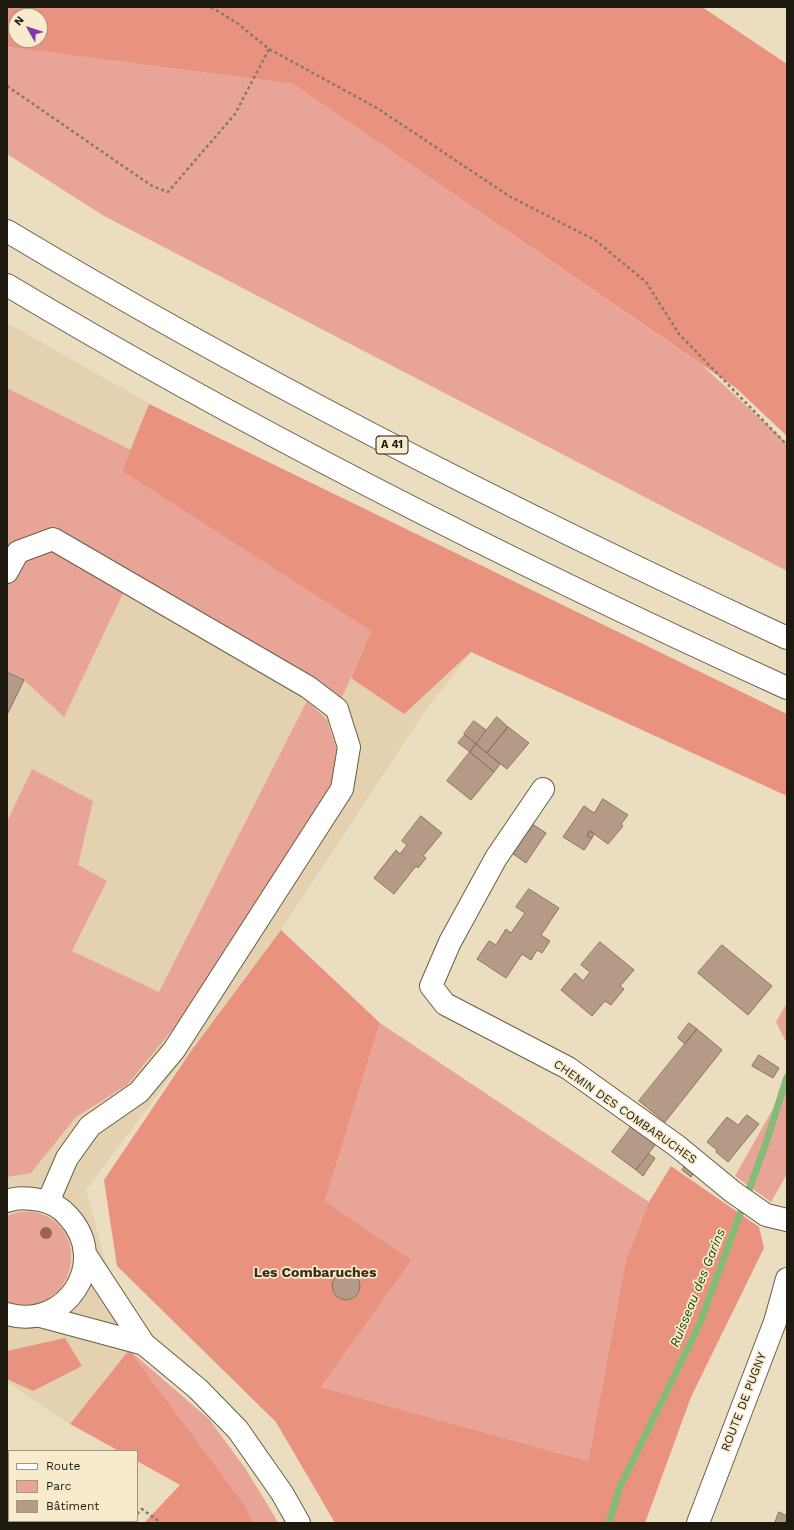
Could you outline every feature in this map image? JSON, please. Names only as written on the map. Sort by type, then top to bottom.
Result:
[{"type":"main road","name":"A 41","points":[[7,231],[212,349],[377,438],[547,524],[787,638]]},
{"type":"main road","points":[[7,285],[205,398],[369,485],[539,571],[787,688]]},
{"type":"main road","points":[[7,572],[18,552],[53,539],[308,687],[337,709],[349,747],[342,789],[174,1050],[139,1092],[90,1126],[67,1158],[48,1202]]},
{"type":"main road","name":"CHEMIN DES COMBARUCHES","points":[[542,789],[496,858],[450,942],[431,986],[445,1004],[568,1068],[677,1146],[733,1192],[766,1215],[787,1220]]},
{"type":"main road","points":[[7,1201],[29,1198],[48,1202],[64,1212],[75,1224],[82,1238],[85,1254],[84,1270],[78,1286],[67,1300],[40,1316]]},
{"type":"main road","points":[[85,1254],[144,1344],[198,1389],[238,1430],[282,1492],[299,1523]]},
{"type":"main road","name":"ROUTE DE PUGNY","points":[[698,1523],[775,1322],[786,1288]]},
{"type":"main road","points":[[7,1314],[24,1317],[40,1316],[144,1344]]},
{"type":"path","points":[[211,7],[237,23],[269,49],[377,108],[509,196],[594,240],[646,282],[679,334],[787,445]]},
{"type":"path","points":[[7,86],[152,186],[168,192],[235,114],[269,49]]},
{"type":"path","points":[[138,1513],[142,1509],[161,1523]]},
{"type":"shaded area","points":[[7,7],[702,7],[787,64],[787,436],[736,388],[293,84],[15,48],[48,48],[48,8],[8,8],[8,47]]},
{"type":"shaded area","points":[[7,323],[474,587],[471,652],[423,714],[281,930],[86,1190],[129,1350],[70,1424],[7,1382]]},
{"type":"shaded area","points":[[149,404],[787,714],[787,796],[471,652],[404,714],[351,678],[371,631],[122,471]]},
{"type":"shaded area","points":[[281,930],[380,1023],[325,1201],[412,1260],[321,1387],[588,1461],[626,1259],[649,1202],[671,1166],[759,1227],[764,1248],[691,1397],[645,1523],[335,1523],[276,1422],[117,1266],[104,1180],[191,1051]]},
{"type":"shaded area","points":[[65,1338],[82,1366],[33,1391],[7,1379],[7,1351]]},
{"type":"shaded area","points":[[129,1350],[245,1505],[254,1523],[144,1523],[180,1485],[138,1462],[138,1450],[117,1450],[70,1424]]},
{"type":"green space","points":[[7,47],[293,84],[702,365],[787,443],[787,571],[104,216],[7,154]]},
{"type":"green space","points":[[7,388],[131,450],[122,471],[371,631],[337,709],[128,583],[64,717],[24,680],[7,671]]},
{"type":"green space","points":[[307,701],[327,720],[337,750],[333,784],[178,1023],[127,1085],[76,1117],[31,1173],[7,1177],[7,822],[32,769],[93,801],[78,865],[107,881],[72,951],[159,992]]},
{"type":"green space","points":[[787,1003],[787,1044],[776,1022]]},
{"type":"green space","points":[[380,1023],[649,1202],[626,1259],[588,1461],[321,1387],[412,1260],[325,1201]]},
{"type":"green space","points":[[787,1084],[787,1174],[771,1202],[735,1176]]},
{"type":"green space","points":[[19,1212],[34,1212],[53,1220],[66,1234],[71,1251],[70,1269],[62,1286],[49,1298],[31,1304],[7,1302],[7,1216]]},
{"type":"green space","points":[[129,1350],[209,1419],[245,1468],[278,1523],[254,1523],[245,1505]]},
{"type":"building","points":[[7,672],[24,680],[7,715]]},
{"type":"building","points":[[497,717],[508,727],[487,753],[476,744]]},
{"type":"building","points":[[474,721],[486,730],[476,744],[464,734]]},
{"type":"building","points":[[508,727],[529,743],[507,769],[487,753]]},
{"type":"building","points":[[465,735],[476,744],[470,752],[458,743]]},
{"type":"building","points":[[476,744],[500,764],[494,772],[470,752]]},
{"type":"building","points":[[470,752],[494,772],[471,800],[447,781]]},
{"type":"building","points":[[603,799],[628,815],[621,824],[623,826],[608,844],[590,831],[587,836],[592,838],[584,850],[563,837],[584,806],[594,813]]},
{"type":"building","points":[[421,816],[442,833],[423,856],[426,858],[418,868],[416,866],[394,894],[374,878],[396,850],[400,854],[407,845],[402,841]]},
{"type":"building","points":[[529,822],[546,833],[526,863],[509,851]]},
{"type":"building","points":[[590,831],[594,834],[592,838],[587,836]]},
{"type":"building","points":[[529,889],[559,908],[541,935],[550,941],[542,953],[537,950],[531,960],[522,954],[506,978],[477,959],[489,941],[496,945],[506,929],[511,933],[525,913],[516,907]]},
{"type":"building","points":[[600,942],[634,970],[620,986],[624,989],[611,1005],[605,1001],[592,1016],[561,990],[575,973],[583,981],[590,972],[581,965]]},
{"type":"building","points":[[722,945],[772,986],[748,1015],[698,973]]},
{"type":"building","points":[[689,1023],[697,1029],[685,1044],[678,1038]]},
{"type":"building","points":[[697,1029],[722,1050],[665,1122],[639,1101]]},
{"type":"building","points":[[759,1055],[779,1068],[773,1078],[752,1066]]},
{"type":"building","points":[[747,1115],[759,1124],[728,1162],[707,1142],[727,1117],[738,1125]]},
{"type":"building","points":[[634,1123],[658,1141],[636,1170],[612,1152]]},
{"type":"building","points":[[649,1154],[655,1158],[643,1176],[636,1170]]},
{"type":"building","points":[[687,1163],[697,1169],[691,1177],[682,1170]]},
{"type":"building","points":[[346,1272],[352,1273],[356,1276],[359,1280],[359,1292],[356,1296],[352,1299],[346,1300],[340,1299],[336,1296],[333,1292],[332,1286],[333,1280],[336,1276],[340,1273]]},
{"type":"building","points":[[8,1499],[8,1522],[36,1522],[7,1523]]},
{"type":"building","points":[[779,1512],[787,1516],[787,1523],[775,1523]]},
{"type":"waterway","name":"Ruisseau des Garins","points":[[609,1523],[619,1489],[700,1323],[765,1146],[787,1077]]},
{"type":"district","name":"Les Combaruches","points":[[315,1273]]}]
